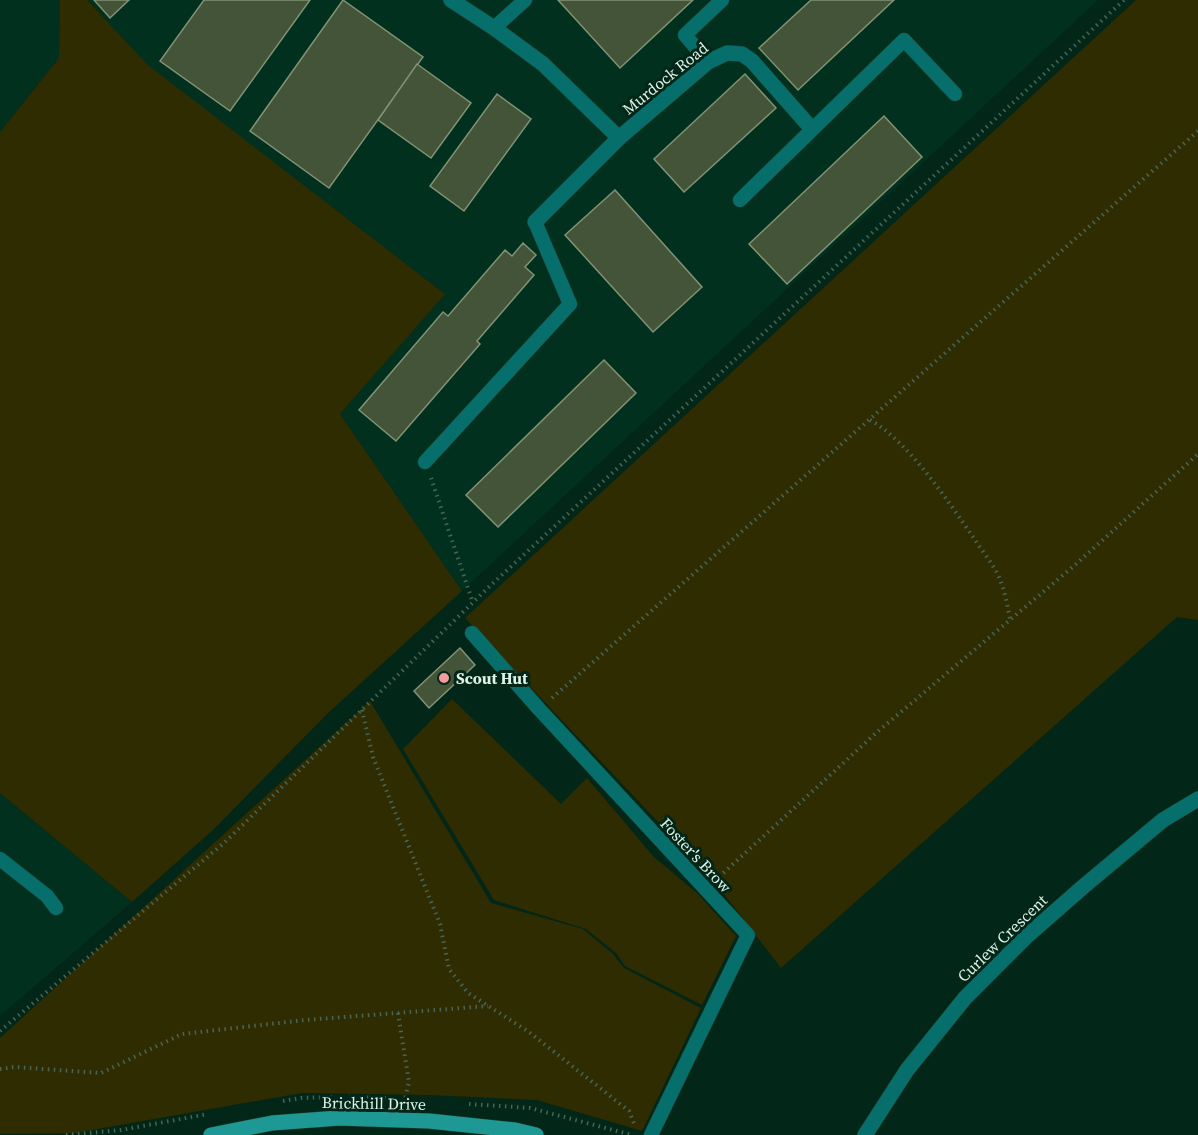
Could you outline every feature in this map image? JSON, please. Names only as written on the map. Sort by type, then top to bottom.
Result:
[{"type":"street","name":"Murdock Road","points":[[452,0],[543,64],[620,138]]},
{"type":"street","name":"Murdock Road","points":[[535,222],[620,138],[708,62],[727,53],[742,54],[752,61],[811,128]]},
{"type":"street","name":"Curlew Crescent","points":[[865,1135],[906,1070],[965,998],[1027,936],[1084,886],[1163,820],[1198,799]]},
{"type":"street","name":"Brickhill Drive","points":[[211,1135],[272,1123],[339,1118],[429,1121],[515,1130],[536,1135]]},
{"type":"lane","points":[[494,28],[525,0]]},
{"type":"lane","points":[[708,62],[685,35],[722,0]]},
{"type":"lane","points":[[740,200],[811,128],[904,40],[956,94]]},
{"type":"lane","points":[[425,462],[570,304],[535,222]]},
{"type":"lane","name":"Foster's Brow","points":[[472,633],[539,710],[748,935],[651,1135]]},
{"type":"lane","points":[[0,859],[47,896],[56,908]]},
{"type":"path","points":[[0,1031],[224,843],[473,603],[1124,0]]},
{"type":"path","points":[[539,710],[1198,131]]},
{"type":"path","points":[[870,420],[883,427],[903,446],[956,512],[996,571],[1006,596],[1010,620]]},
{"type":"path","points":[[706,890],[876,733],[1075,565],[1198,454]]},
{"type":"path","points":[[425,462],[473,603]]},
{"type":"path","points":[[362,710],[373,757],[440,924],[449,969],[468,993],[529,1032],[629,1111],[636,1129]]},
{"type":"path","points":[[0,1069],[14,1067],[101,1073],[182,1034],[488,1006]]},
{"type":"path","points":[[399,1013],[409,1082],[405,1099]]},
{"type":"shaded area","points":[[0,0],[60,0],[59,58],[0,132]]},
{"type":"shaded area","points":[[60,0],[87,0],[148,65],[445,294],[340,414],[462,591],[326,715],[213,830],[132,902],[0,793],[0,132],[59,58]]},
{"type":"shaded area","points":[[87,0],[1098,0],[462,591],[340,414],[444,293],[147,65]]},
{"type":"shaded area","points":[[1136,0],[1198,0],[1198,620],[1177,617],[781,968],[714,881],[465,618]]},
{"type":"shaded area","points":[[452,699],[561,804],[587,778],[654,857],[698,894],[736,936],[702,1005],[625,966],[616,953],[586,929],[494,900],[403,749]]},
{"type":"shaded area","points":[[370,701],[491,903],[583,929],[613,954],[624,968],[701,1008],[642,1131],[537,1100],[302,1093],[75,1133],[0,1134],[0,1038]]},
{"type":"shaded area","points":[[0,793],[132,902],[0,1016]]},
{"type":"building","points":[[94,0],[129,0],[110,18]]},
{"type":"building","points":[[204,0],[310,0],[230,111],[160,61]]},
{"type":"building","points":[[343,0],[423,57],[329,188],[250,131]]},
{"type":"building","points":[[558,0],[693,0],[620,68]]},
{"type":"building","points":[[811,0],[894,0],[798,90],[759,48]]},
{"type":"building","points":[[417,64],[471,103],[431,158],[378,120]]},
{"type":"building","points":[[745,74],[776,108],[684,192],[654,159]]},
{"type":"building","points":[[497,94],[531,119],[464,211],[430,186]]},
{"type":"building","points":[[884,116],[922,157],[787,284],[749,244]]},
{"type":"building","points":[[615,190],[702,287],[653,332],[565,235]]},
{"type":"building","points":[[523,243],[536,255],[525,267],[534,275],[477,341],[480,344],[396,441],[359,410],[443,312],[448,316],[505,250],[512,256]]},
{"type":"building","points":[[604,360],[636,393],[498,527],[466,495]]},
{"type":"building","name":"Scout Hut","points":[[460,648],[475,665],[429,708],[414,691]]},
{"type":"place","name":"Scout Hut","points":[[444,678]]}]
